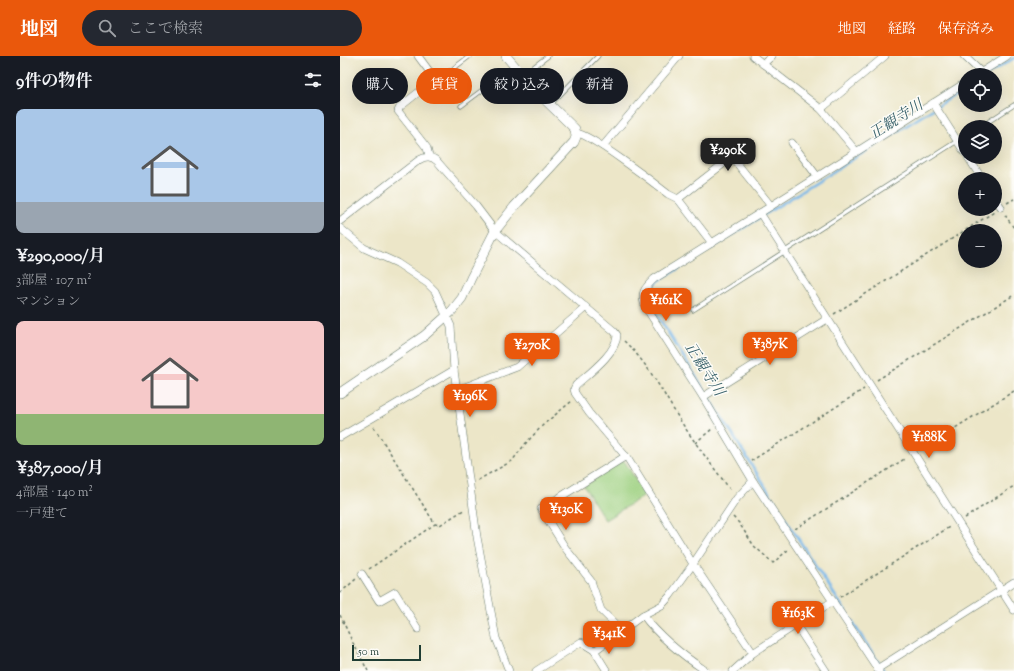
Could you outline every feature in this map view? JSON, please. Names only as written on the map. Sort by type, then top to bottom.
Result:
[{"type":"street","points":[[418,56],[427,68]]},
{"type":"street","points":[[506,56],[514,66]]},
{"type":"street","points":[[603,146],[679,56]]},
{"type":"street","points":[[753,56],[821,109],[856,152]]},
{"type":"street","points":[[763,64],[772,56]]},
{"type":"street","points":[[821,109],[885,56]]},
{"type":"street","points":[[964,56],[974,68]]},
{"type":"street","points":[[988,68],[1007,56]]},
{"type":"street","points":[[958,87],[654,279],[643,292],[643,299],[645,306],[703,397],[753,481],[878,670],[1014,582]]},
{"type":"street","points":[[416,95],[400,107],[398,111],[427,148],[429,156],[437,161],[476,206],[495,231],[617,335],[615,344],[605,358],[576,385],[574,389],[589,413],[626,456],[693,564],[753,653]]},
{"type":"street","points":[[933,103],[957,141]]},
{"type":"street","points":[[340,393],[424,336],[447,317],[462,298],[495,231],[514,207],[574,142],[576,133],[573,127],[549,106]]},
{"type":"street","points":[[576,133],[584,135],[603,146],[678,200],[712,243]]},
{"type":"street","points":[[792,143],[817,176]]},
{"type":"street","points":[[340,221],[419,160],[429,156]]},
{"type":"street","points":[[678,200],[732,157],[771,206]]},
{"type":"street","points":[[760,213],[1014,610]]},
{"type":"street","points":[[340,228],[364,248],[397,263],[427,283],[435,291],[451,326],[456,390],[472,505],[496,638],[509,671]]},
{"type":"street","points":[[456,390],[517,367],[586,308]]},
{"type":"street","points":[[703,397],[827,319]]},
{"type":"street","points":[[340,438],[454,370]]},
{"type":"street","points":[[621,630],[601,610],[591,581],[566,549],[541,509],[626,456]]},
{"type":"street","points":[[594,650],[643,615],[662,605],[693,564],[737,498],[753,481]]},
{"type":"street","points":[[362,574],[379,601],[395,592],[418,629]]},
{"type":"street","points":[[732,671],[753,653],[833,601]]},
{"type":"street","points":[[643,615],[652,627],[669,644],[706,671]]},
{"type":"street","points":[[796,625],[826,671]]},
{"type":"street","points":[[536,671],[581,642],[594,650],[607,671]]},
{"type":"lane","points":[[454,68],[470,56]]},
{"type":"lane","points":[[532,68],[548,56]]},
{"type":"lane","points":[[549,106],[598,56]]},
{"type":"lane","points":[[461,106],[514,66]]},
{"type":"lane","points":[[991,120],[1014,105]]},
{"type":"lane","points":[[693,310],[957,141]]},
{"type":"path","points":[[1002,206],[1014,199]]},
{"type":"path","points":[[1002,209],[1014,228]]},
{"type":"path","points":[[827,319],[987,216]]},
{"type":"path","points":[[744,466],[1014,294]]},
{"type":"path","points":[[617,335],[634,349],[695,443],[737,498]]},
{"type":"path","points":[[788,534],[1014,391]]},
{"type":"path","points":[[469,485],[512,461],[544,424],[578,396]]},
{"type":"path","points":[[370,420],[435,524]]},
{"type":"path","points":[[695,443],[718,423]]},
{"type":"path","points":[[833,601],[1014,486]]},
{"type":"path","points":[[340,593],[362,574],[435,524],[440,525],[472,505]]},
{"type":"path","points":[[728,512],[739,523],[754,546],[773,563],[795,543]]},
{"type":"path","points":[[340,615],[368,671]]},
{"type":"green space","points":[[622,461],[625,462],[645,495],[605,520],[584,486]]},
{"type":"waterway","name":"正観寺川","points":[[998,68],[1014,58]]},
{"type":"waterway","name":"正観寺川","points":[[884,671],[790,526],[652,307],[651,293],[657,282],[958,93]]}]
